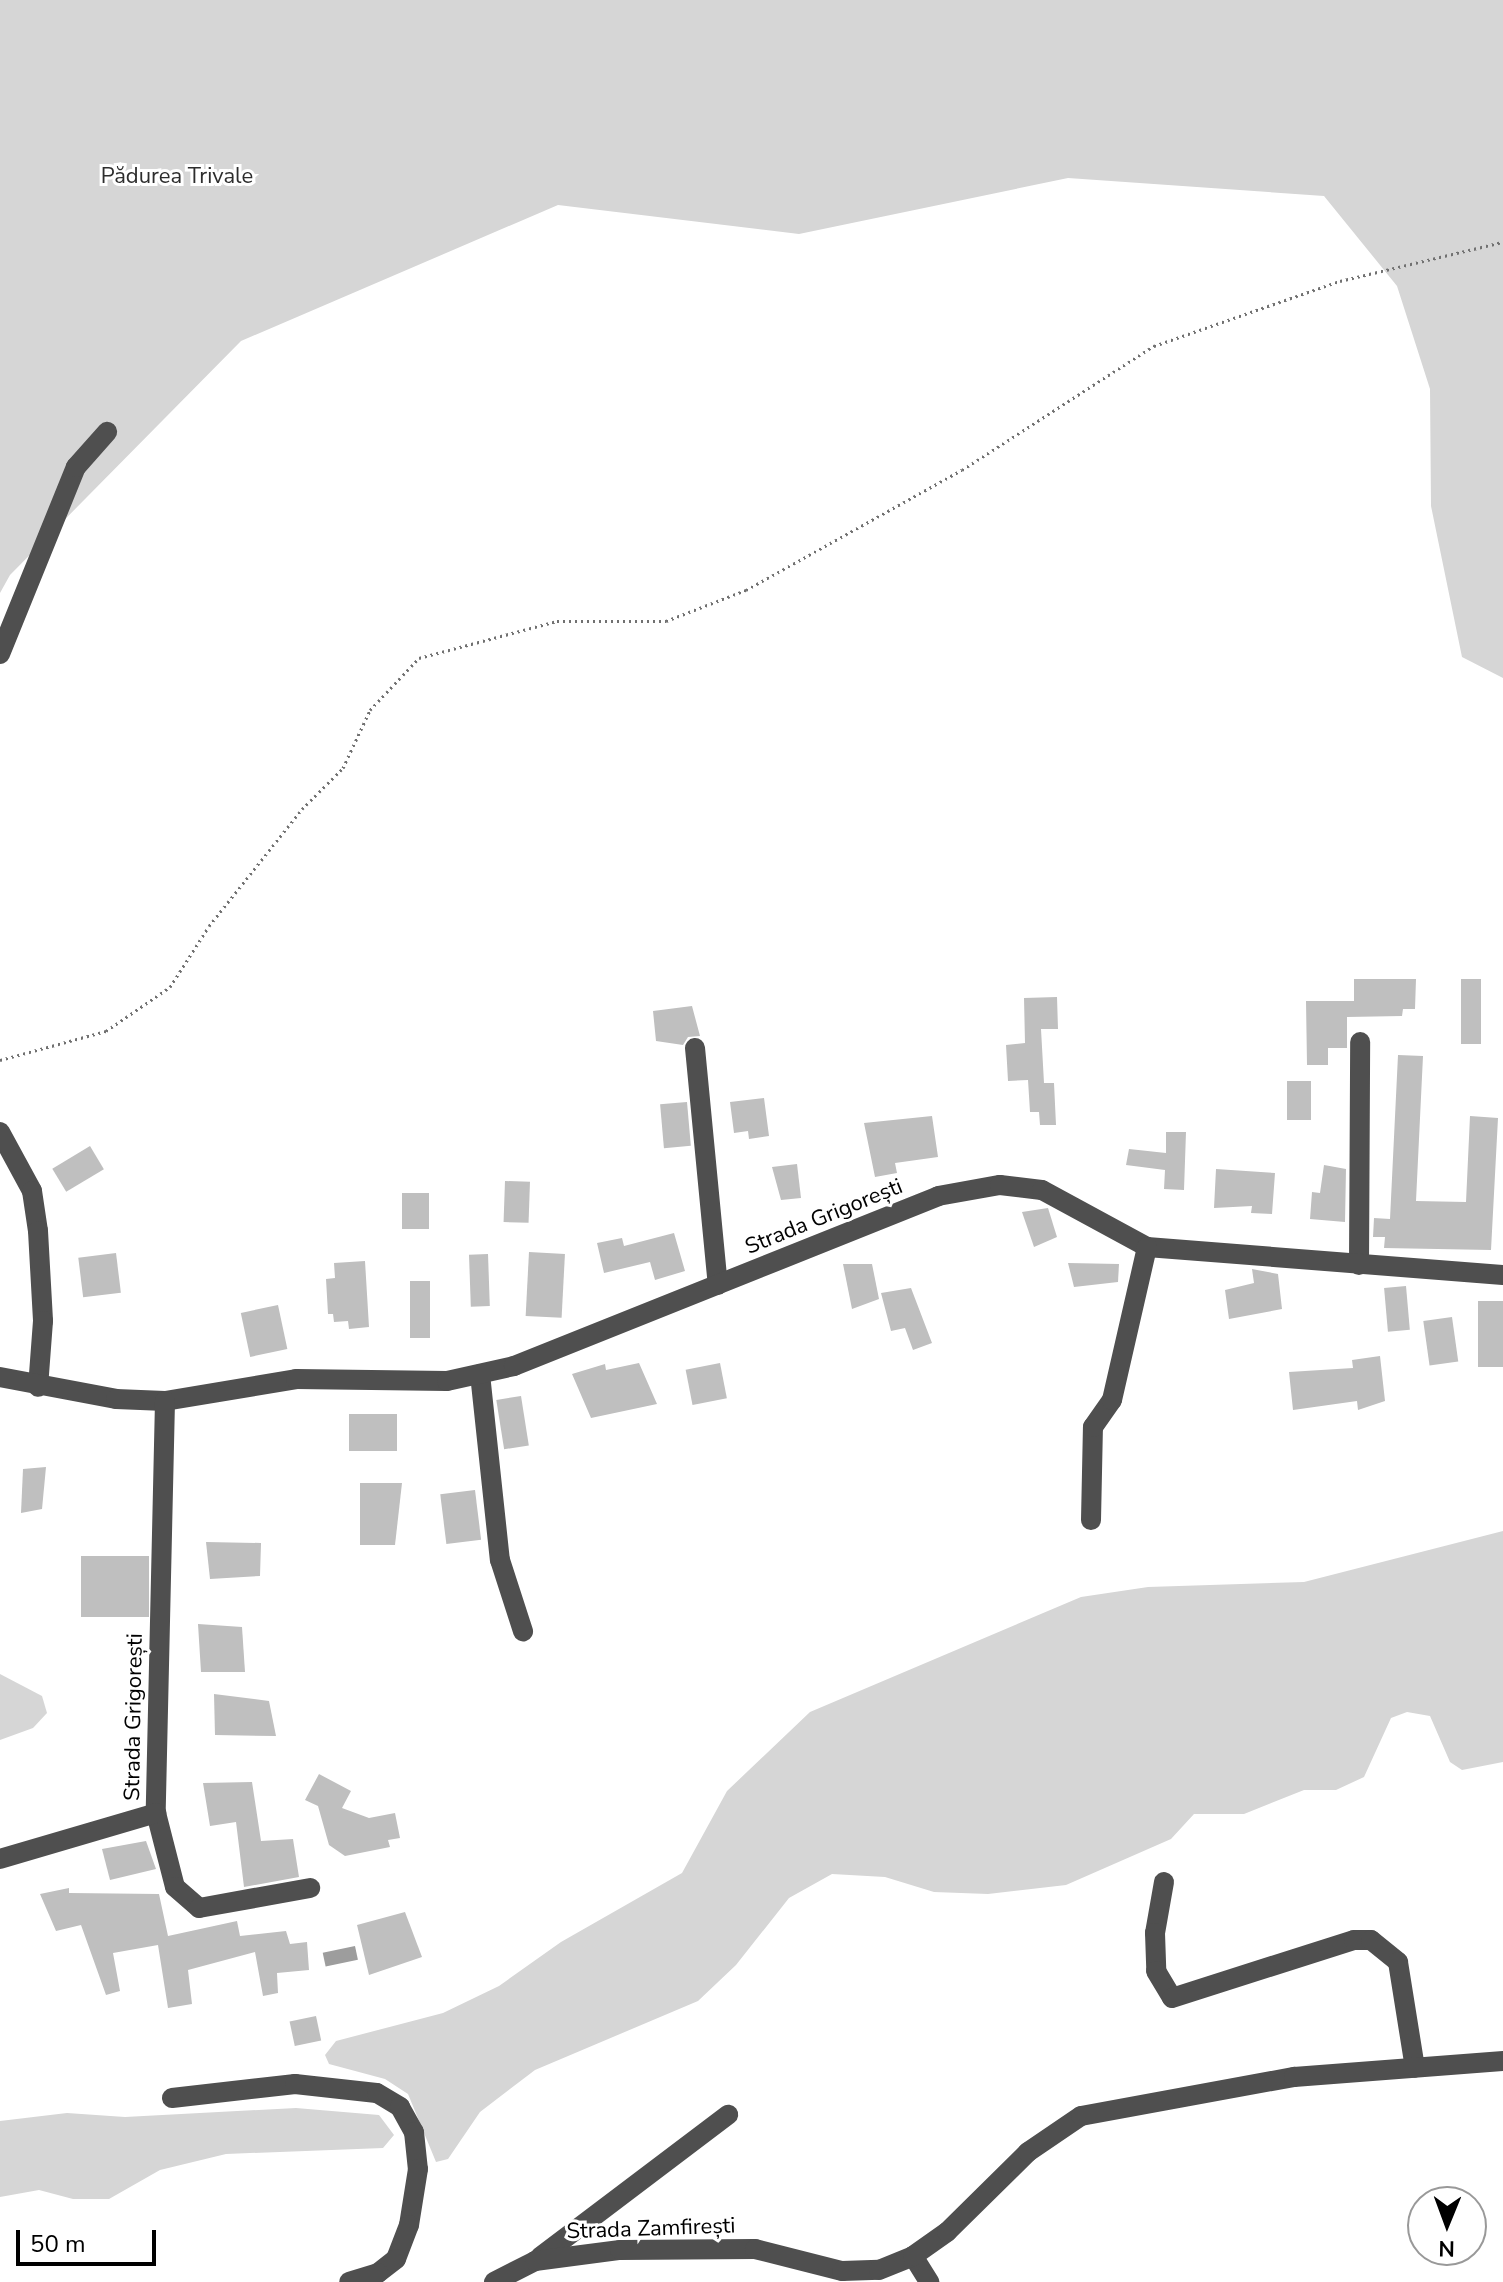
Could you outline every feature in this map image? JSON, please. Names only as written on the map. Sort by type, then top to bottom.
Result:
[{"type":"street","points":[[0,654],[76,467],[107,432]]},
{"type":"street","points":[[1359,1265],[1360,1042]]},
{"type":"street","points":[[695,1048],[718,1285]]},
{"type":"street","points":[[0,1132],[34,1204],[43,1321],[38,1387]]},
{"type":"street","name":"Strada Grigorești","points":[[0,1377],[38,1387],[165,1401],[296,1379],[447,1381],[514,1366],[938,1196],[1000,1185],[1042,1190],[1147,1247],[1503,1275]]},
{"type":"street","points":[[1091,1520],[1093,1427],[1112,1400],[1147,1247]]},
{"type":"street","points":[[480,1374],[500,1560],[523,1631]]},
{"type":"street","name":"Strada Grigorești","points":[[165,1401],[156,1813],[175,1887],[199,1908],[310,1888]]},
{"type":"street","points":[[0,1859],[156,1813]]},
{"type":"street","points":[[1164,1882],[1155,1933],[1156,1971],[1172,1998],[1354,1940],[1371,1940],[1398,1962],[1415,2068]]},
{"type":"street","name":"Strada Zamfirești","points":[[494,2282],[535,2261],[576,2252],[699,2248],[755,2249],[814,2263],[838,2276],[879,2270],[913,2256],[947,2232],[1028,2152],[1081,2116],[1294,2077],[1503,2061]]},
{"type":"street","points":[[172,2098],[295,2084],[377,2093],[400,2107],[414,2132],[418,2169],[409,2225],[396,2259],[378,2273],[349,2282]]},
{"type":"street","points":[[535,2261],[728,2115]]},
{"type":"street","points":[[913,2256],[929,2282]]},
{"type":"path","points":[[0,1060],[106,1031],[170,987],[209,926],[302,809],[343,768],[370,710],[419,658],[557,621],[666,621],[680,616],[746,590],[962,470],[1154,346],[1340,281],[1503,242]]},
{"type":"green space","name":"Pădurea Trivale","points":[[0,0],[1503,0],[1503,678],[1462,657],[1431,506],[1430,389],[1397,286],[1324,196],[1068,178],[799,234],[558,205],[241,341],[10,575],[0,593]]},
{"type":"green space","points":[[1503,1531],[1503,1762],[1462,1770],[1450,1762],[1430,1716],[1407,1712],[1391,1718],[1364,1777],[1336,1790],[1304,1790],[1244,1814],[1194,1814],[1171,1839],[1066,1885],[988,1894],[934,1892],[885,1877],[832,1874],[789,1898],[736,1965],[698,2001],[535,2070],[480,2112],[448,2159],[436,2162],[408,2094],[385,2079],[329,2064],[325,2055],[336,2041],[443,2013],[499,1986],[561,1942],[682,1873],[727,1791],[810,1712],[1081,1597],[1148,1587],[1304,1582]]},
{"type":"green space","points":[[0,1674],[42,1696],[47,1713],[33,1728],[0,1740]]},
{"type":"green space","points":[[296,2108],[379,2115],[394,2135],[383,2148],[226,2154],[160,2170],[109,2199],[73,2199],[39,2190],[0,2197],[0,2121],[67,2113],[125,2117]]},
{"type":"shaded area","points":[[355,1946],[358,1960],[326,1967],[323,1953]]},
{"type":"building","points":[[1354,979],[1416,979],[1415,1009],[1403,1009],[1402,1016],[1347,1017],[1347,1048],[1328,1048],[1328,1065],[1307,1065],[1306,1001],[1354,1001]]},
{"type":"building","points":[[1461,979],[1481,979],[1481,1044],[1461,1044]]},
{"type":"building","points":[[1057,997],[1058,1029],[1041,1029],[1044,1083],[1054,1083],[1056,1125],[1040,1125],[1039,1112],[1030,1112],[1028,1080],[1008,1081],[1006,1045],[1025,1043],[1024,998]]},
{"type":"building","points":[[692,1006],[700,1036],[688,1037],[683,1045],[656,1041],[653,1011]]},
{"type":"building","points":[[1398,1055],[1423,1056],[1416,1201],[1466,1202],[1470,1116],[1498,1118],[1491,1250],[1384,1248],[1385,1237],[1373,1237],[1374,1218],[1390,1219]]},
{"type":"building","points":[[1287,1081],[1311,1081],[1311,1120],[1287,1120]]},
{"type":"building","points":[[764,1098],[769,1136],[749,1139],[748,1131],[734,1133],[730,1102]]},
{"type":"building","points":[[687,1102],[691,1146],[664,1148],[660,1104]]},
{"type":"building","points":[[932,1116],[938,1157],[895,1163],[897,1173],[875,1177],[864,1123]]},
{"type":"building","points":[[1166,1132],[1186,1132],[1184,1190],[1164,1189],[1165,1170],[1126,1165],[1129,1149],[1166,1153]]},
{"type":"building","points":[[90,1146],[104,1169],[66,1192],[52,1169]]},
{"type":"building","points":[[797,1164],[801,1198],[781,1200],[772,1167]]},
{"type":"building","points":[[1324,1165],[1346,1169],[1345,1222],[1310,1219],[1312,1192],[1320,1193]]},
{"type":"building","points":[[1216,1169],[1275,1173],[1272,1214],[1251,1213],[1252,1206],[1214,1208]]},
{"type":"building","points":[[505,1181],[530,1182],[529,1223],[504,1222]]},
{"type":"building","points":[[402,1193],[429,1193],[429,1229],[402,1229]]},
{"type":"building","points":[[1048,1208],[1057,1237],[1034,1247],[1022,1212]]},
{"type":"building","points":[[674,1233],[685,1271],[655,1280],[650,1262],[604,1273],[597,1243],[622,1238],[624,1246]]},
{"type":"building","points":[[529,1252],[565,1254],[562,1318],[526,1316]]},
{"type":"building","points":[[116,1253],[121,1293],[83,1297],[78,1258]]},
{"type":"building","points":[[488,1254],[490,1306],[471,1307],[469,1255]]},
{"type":"building","points":[[365,1261],[369,1327],[349,1329],[348,1321],[334,1322],[333,1314],[328,1314],[326,1279],[335,1278],[334,1263]]},
{"type":"building","points":[[1068,1263],[1119,1264],[1118,1282],[1074,1287]]},
{"type":"building","points":[[843,1264],[872,1264],[879,1299],[852,1309]]},
{"type":"building","points":[[1252,1269],[1278,1274],[1282,1309],[1229,1319],[1225,1290],[1254,1283]]},
{"type":"building","points":[[410,1281],[430,1281],[430,1338],[410,1338]]},
{"type":"building","points":[[1406,1286],[1410,1330],[1388,1332],[1384,1288]]},
{"type":"building","points":[[911,1288],[932,1343],[913,1350],[905,1328],[891,1331],[881,1293]]},
{"type":"building","points":[[1478,1301],[1503,1301],[1503,1367],[1478,1367]]},
{"type":"building","points":[[278,1305],[287,1349],[250,1357],[241,1313]]},
{"type":"building","points":[[1452,1317],[1458,1362],[1430,1366],[1423,1321]]},
{"type":"building","points":[[1380,1356],[1385,1401],[1358,1410],[1357,1401],[1293,1410],[1289,1372],[1353,1368],[1352,1360]]},
{"type":"building","points":[[639,1363],[657,1404],[591,1418],[572,1374],[605,1364],[606,1370]]},
{"type":"building","points":[[720,1363],[727,1398],[693,1405],[686,1370]]},
{"type":"building","points":[[521,1396],[529,1445],[504,1449],[496,1400]]},
{"type":"building","points":[[349,1414],[397,1414],[397,1451],[349,1451]]},
{"type":"building","points":[[46,1467],[42,1509],[21,1513],[23,1469]]},
{"type":"building","points":[[360,1483],[402,1483],[395,1545],[360,1545]]},
{"type":"building","points":[[475,1490],[481,1540],[446,1544],[440,1494]]},
{"type":"building","points":[[206,1542],[261,1543],[260,1576],[210,1579]]},
{"type":"building","points":[[81,1556],[149,1556],[149,1617],[81,1617]]},
{"type":"building","points":[[198,1624],[242,1627],[245,1672],[201,1672]]},
{"type":"building","points":[[214,1694],[269,1701],[276,1736],[215,1735]]},
{"type":"building","points":[[319,1774],[351,1791],[342,1808],[369,1818],[395,1813],[400,1838],[388,1840],[390,1847],[345,1856],[329,1845],[318,1806],[305,1800]]},
{"type":"building","points":[[252,1782],[261,1841],[293,1839],[299,1877],[244,1887],[236,1822],[210,1826],[203,1783]]},
{"type":"building","points":[[146,1841],[156,1869],[110,1880],[102,1849]]},
{"type":"building","points":[[69,1888],[69,1893],[159,1894],[168,1936],[237,1921],[240,1936],[286,1931],[290,1944],[307,1942],[309,1970],[277,1973],[278,1993],[263,1996],[255,1952],[188,1970],[192,2004],[168,2008],[158,1945],[113,1953],[120,1991],[106,1995],[81,1925],[56,1931],[40,1894]]},
{"type":"building","points":[[405,1912],[422,1957],[369,1975],[357,1925]]},
{"type":"building","points":[[316,2016],[321,2040],[295,2046],[290,2022]]}]
